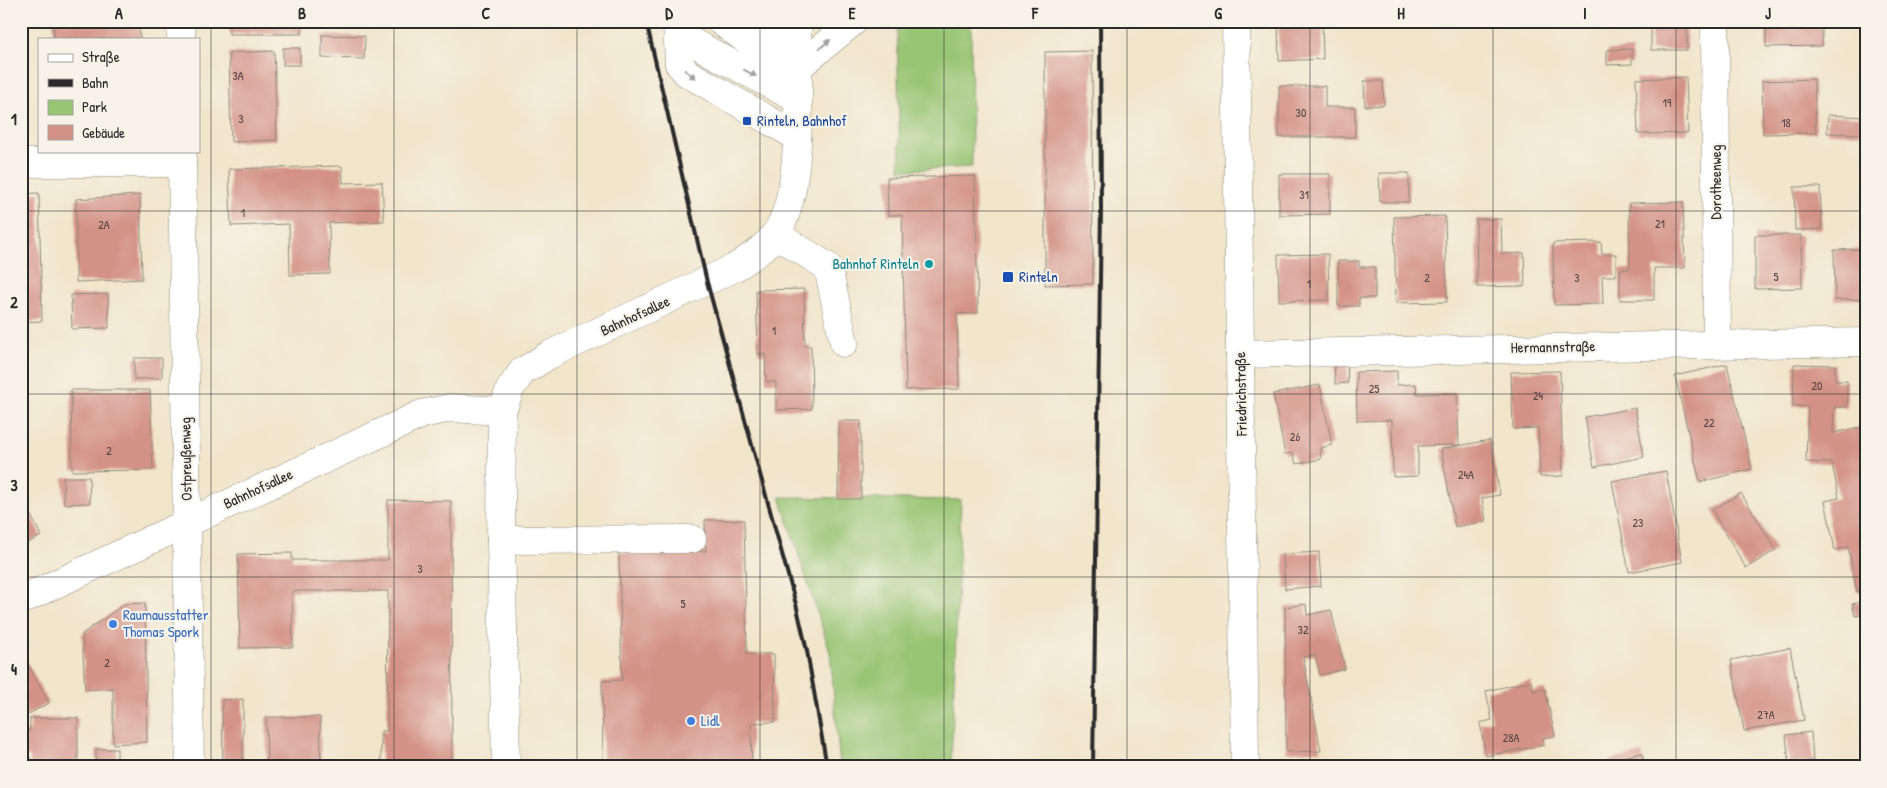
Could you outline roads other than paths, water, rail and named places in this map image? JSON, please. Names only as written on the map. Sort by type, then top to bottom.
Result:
[{"type":"street","points":[[181,21],[181,38]]},
{"type":"street","points":[[720,21],[752,44],[797,44],[854,21]]},
{"type":"street","points":[[763,21],[797,44]]},
{"type":"street","name":"Friedrichstraße","points":[[1236,21],[1245,767]]},
{"type":"street","name":"Dorotheenweg","points":[[1715,21],[1717,343]]},
{"type":"street","points":[[678,26],[688,40],[797,99]]},
{"type":"street","points":[[678,26],[679,64],[686,73],[796,136]]},
{"type":"street","name":"Bahnhofsallee","points":[[506,767],[501,540],[502,411],[510,389],[522,372],[550,355],[707,282],[755,254],[775,234],[788,209],[794,182],[797,44]]},
{"type":"street","points":[[21,163],[182,157]]},
{"type":"street","name":"Ostpreußenweg","points":[[182,157],[190,767]]},
{"type":"street","points":[[775,234],[828,267],[844,344]]},
{"type":"street","name":"Hermannstraße","points":[[1240,354],[1717,343],[1866,342]]},
{"type":"street","name":"Bahnhofsallee","points":[[21,600],[187,521],[422,414],[450,408],[502,411]]},
{"type":"street","points":[[501,540],[692,539]]},
{"type":"railway","points":[[646,21],[707,282],[797,608],[807,651],[827,767]]},
{"type":"railway","points":[[1093,767],[1101,210],[1100,21]]},
{"type":"place","name":"Rinteln, Bahnhof","points":[[747,121]]},
{"type":"place","name":"Bahnhof Rinteln","points":[[929,264]]},
{"type":"place","name":"Rinteln","points":[[1008,277]]},
{"type":"place","name":"Raumausstatter Thomas Spork","points":[[113,624]]},
{"type":"place","name":"Lidl","points":[[691,721]]}]
